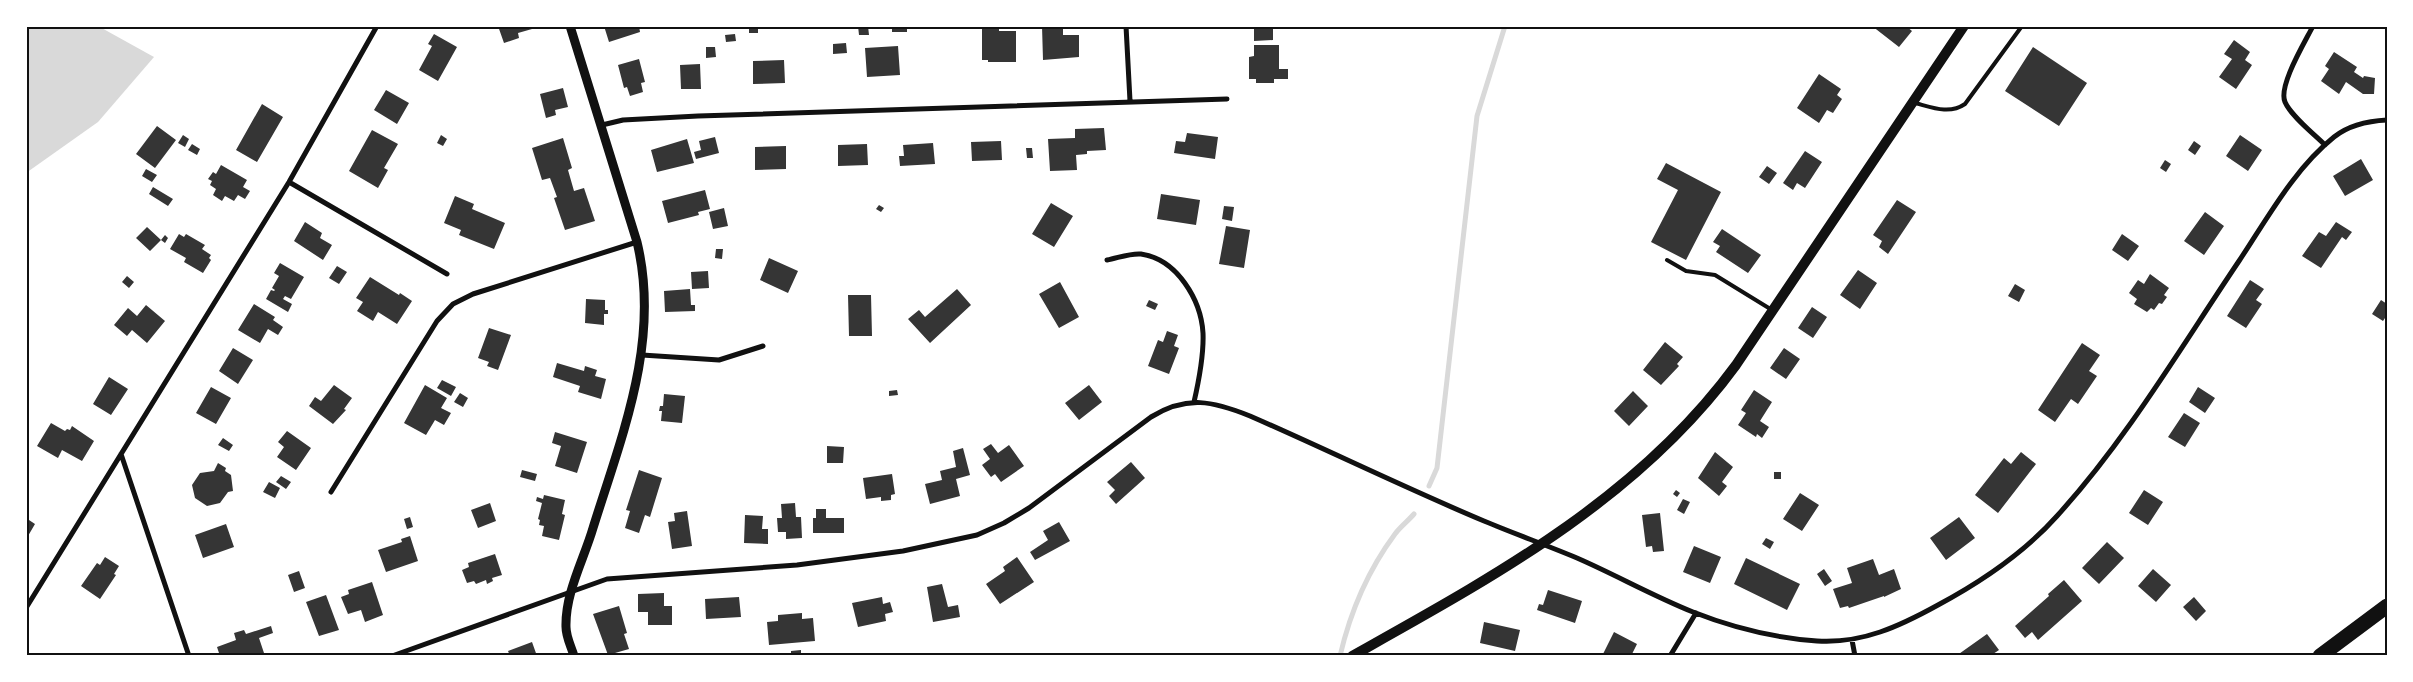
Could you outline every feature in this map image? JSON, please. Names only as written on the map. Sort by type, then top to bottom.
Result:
[{"type":"highway","points":[[2320,656],[2387,606]]},
{"type":"main road","points":[[1352,656],[1477,585],[1544,544],[1620,487],[1680,432],[1716,392],[1774,311],[1964,26]]},
{"type":"street","points":[[26,608],[290,182],[377,26]]},
{"type":"street","points":[[570,26],[637,242],[645,294],[642,356],[619,446],[572,590],[566,627],[574,656]]},
{"type":"street","points":[[1126,26],[1130,101]]},
{"type":"street","points":[[2312,26],[2285,84],[2283,97],[2289,108],[2325,145]]},
{"type":"street","points":[[602,125],[623,120],[698,116],[1228,99]]},
{"type":"street","points":[[392,656],[572,590],[614,577],[797,564],[902,551],[977,535],[1004,524],[1030,508],[1122,436],[1159,412],[1175,405],[1194,402],[1217,404],[1242,413],[1486,522],[1544,544],[1696,613],[1786,636],[1818,641],[1852,640],[1880,633],[1920,615],[1954,596],[2010,559],[2048,527],[2088,479],[2138,412],[2276,206],[2325,145],[2352,126],[2387,120]]},
{"type":"street","points":[[290,182],[447,274]]},
{"type":"street","points":[[331,492],[437,321],[453,304],[473,294],[637,242]]},
{"type":"street","points":[[1107,260],[1128,255],[1148,256],[1172,269],[1187,286],[1198,308],[1203,332],[1200,375],[1194,402]]},
{"type":"street","points":[[642,356],[719,360],[764,346]]},
{"type":"street","points":[[122,454],[189,656]]},
{"type":"street","points":[[1670,656],[1696,613]]},
{"type":"street","points":[[1852,640],[1855,656]]},
{"type":"lane","points":[[1913,103],[1947,110],[1962,107],[1970,99],[2022,26]]},
{"type":"lane","points":[[1667,260],[1686,271],[1715,275],[1774,311]]},
{"type":"shaded area","points":[[26,26],[98,26],[154,57],[98,122],[26,173]]},
{"type":"building","points":[[498,26],[539,27],[518,33],[519,38],[504,43]]},
{"type":"building","points":[[604,26],[639,26],[640,32],[609,42]]},
{"type":"building","points":[[749,26],[758,26],[758,33],[749,33]]},
{"type":"building","points":[[858,26],[868,26],[869,35],[859,35]]},
{"type":"building","points":[[892,26],[907,26],[907,32],[892,32]]},
{"type":"building","points":[[1042,26],[1063,26],[1063,35],[1079,35],[1079,57],[1043,60]]},
{"type":"building","points":[[1254,26],[1273,26],[1273,40],[1254,41]]},
{"type":"building","points":[[1872,26],[1906,26],[1912,31],[1899,47]]},
{"type":"building","points":[[999,28],[999,31],[1016,31],[1016,62],[988,62],[988,60],[982,60],[982,29]]},
{"type":"building","points":[[434,34],[457,47],[438,81],[419,70],[432,46],[428,44]]},
{"type":"building","points":[[735,34],[736,41],[726,42],[725,35]]},
{"type":"building","points":[[2234,40],[2250,52],[2245,60],[2252,65],[2236,89],[2219,77],[2232,59],[2224,54]]},
{"type":"building","points":[[846,43],[847,53],[833,54],[833,44]]},
{"type":"building","points":[[1254,45],[1279,45],[1279,69],[1288,69],[1288,79],[1274,79],[1274,83],[1256,83],[1256,79],[1249,79],[1249,57],[1254,56]]},
{"type":"building","points":[[898,46],[900,75],[867,77],[865,48]]},
{"type":"building","points":[[706,47],[715,47],[716,57],[706,58]]},
{"type":"building","points":[[2033,47],[2087,83],[2059,126],[2005,91]]},
{"type":"building","points":[[2334,52],[2357,67],[2354,72],[2363,78],[2364,76],[2375,78],[2374,94],[2363,94],[2346,82],[2339,94],[2321,81],[2329,69],[2325,66]]},
{"type":"building","points":[[639,59],[645,82],[641,83],[643,92],[630,96],[627,87],[624,88],[618,65]]},
{"type":"building","points":[[784,60],[785,83],[753,84],[753,61]]},
{"type":"building","points":[[700,64],[701,89],[681,89],[680,65]]},
{"type":"building","points":[[1819,74],[1841,89],[1837,95],[1842,99],[1833,113],[1827,110],[1819,123],[1797,108]]},
{"type":"building","points":[[563,88],[568,107],[555,110],[556,115],[546,118],[540,94]]},
{"type":"building","points":[[386,90],[409,103],[397,124],[374,110]]},
{"type":"building","points":[[262,104],[283,117],[257,162],[236,150]]},
{"type":"building","points":[[157,126],[176,140],[155,168],[136,154]]},
{"type":"building","points":[[1104,128],[1106,150],[1087,151],[1087,154],[1076,155],[1077,170],[1050,171],[1048,139],[1075,138],[1075,129]]},
{"type":"building","points":[[372,130],[398,144],[384,168],[388,170],[378,188],[349,171]]},
{"type":"building","points":[[1187,133],[1218,137],[1215,159],[1174,153],[1176,141],[1185,142]]},
{"type":"building","points":[[183,135],[189,139],[185,147],[178,143]]},
{"type":"building","points":[[441,135],[447,139],[443,146],[437,143]]},
{"type":"building","points":[[2240,135],[2262,150],[2248,171],[2226,156]]},
{"type":"building","points":[[715,137],[719,153],[696,159],[694,152],[701,150],[699,141]]},
{"type":"building","points":[[563,138],[572,168],[568,170],[574,191],[584,188],[595,221],[565,230],[554,198],[557,197],[550,178],[542,180],[532,148]]},
{"type":"building","points":[[687,139],[694,163],[657,172],[651,150]]},
{"type":"building","points":[[1001,141],[1002,160],[972,161],[971,142]]},
{"type":"building","points":[[2194,141],[2201,146],[2195,155],[2188,150]]},
{"type":"building","points":[[933,143],[935,164],[900,166],[899,156],[904,156],[903,145]]},
{"type":"building","points":[[192,144],[200,149],[197,155],[188,150]]},
{"type":"building","points":[[867,144],[868,165],[838,166],[838,145]]},
{"type":"building","points":[[786,146],[786,169],[755,170],[755,147]]},
{"type":"building","points":[[1026,148],[1032,148],[1033,158],[1027,158]]},
{"type":"building","points":[[1805,151],[1822,162],[1805,188],[1797,183],[1793,190],[1783,183]]},
{"type":"building","points":[[2361,159],[2373,180],[2345,196],[2333,176]]},
{"type":"building","points":[[2165,160],[2171,164],[2166,172],[2160,168]]},
{"type":"building","points":[[1666,163],[1721,192],[1686,260],[1651,242],[1678,190],[1657,179]]},
{"type":"building","points":[[221,165],[247,180],[243,187],[250,191],[245,199],[238,195],[234,201],[225,196],[222,201],[213,195],[216,189],[210,185],[212,181],[208,179],[213,172],[216,174]]},
{"type":"building","points":[[1767,166],[1777,173],[1769,184],[1759,177]]},
{"type":"building","points":[[146,169],[157,175],[152,182],[142,176]]},
{"type":"building","points":[[153,187],[173,199],[168,206],[149,194]]},
{"type":"building","points":[[705,190],[710,209],[698,212],[699,215],[668,223],[662,201]]},
{"type":"building","points":[[1161,194],[1200,200],[1196,225],[1157,219]]},
{"type":"building","points":[[455,196],[474,204],[472,209],[505,223],[494,249],[459,235],[461,230],[444,223]]},
{"type":"building","points":[[1897,200],[1916,212],[1888,254],[1879,247],[1882,241],[1873,235]]},
{"type":"building","points":[[1051,203],[1073,216],[1054,247],[1032,234]]},
{"type":"building","points":[[879,205],[884,208],[881,212],[876,209]]},
{"type":"building","points":[[1224,206],[1234,207],[1232,221],[1222,219]]},
{"type":"building","points":[[724,208],[728,226],[713,229],[709,212]]},
{"type":"building","points":[[2205,212],[2224,226],[2204,255],[2184,241]]},
{"type":"building","points":[[305,222],[322,233],[320,238],[332,245],[323,260],[294,241]]},
{"type":"building","points":[[2336,222],[2352,232],[2346,240],[2342,237],[2321,268],[2302,256],[2319,232],[2326,236]]},
{"type":"building","points":[[1226,226],[1250,230],[1244,268],[1219,264]]},
{"type":"building","points":[[147,227],[161,240],[150,251],[136,238]]},
{"type":"building","points":[[1722,229],[1761,255],[1748,273],[1716,252],[1720,246],[1713,242]]},
{"type":"building","points":[[179,234],[184,237],[186,234],[205,245],[202,249],[211,255],[209,258],[211,260],[203,273],[184,262],[186,258],[170,249]]},
{"type":"building","points":[[2122,234],[2139,246],[2128,261],[2112,250]]},
{"type":"building","points":[[165,235],[168,238],[165,243],[161,240]]},
{"type":"building","points":[[716,249],[723,249],[722,259],[715,258]]},
{"type":"building","points":[[769,258],[798,271],[788,293],[760,280]]},
{"type":"building","points":[[280,263],[304,277],[291,299],[285,296],[283,299],[292,304],[288,312],[266,299],[271,290],[275,290],[272,288],[279,276],[274,273]]},
{"type":"building","points":[[337,266],[347,272],[339,284],[329,278]]},
{"type":"building","points":[[1858,270],[1877,283],[1860,309],[1840,295]]},
{"type":"building","points":[[708,271],[709,288],[692,289],[691,272]]},
{"type":"building","points":[[2150,274],[2169,288],[2164,295],[2167,297],[2162,304],[2159,303],[2154,310],[2151,308],[2147,312],[2134,304],[2137,299],[2129,293],[2138,280],[2144,284]]},
{"type":"building","points":[[127,276],[134,282],[129,288],[122,282]]},
{"type":"building","points":[[370,277],[412,301],[397,324],[378,312],[373,321],[357,311],[363,302],[356,298]]},
{"type":"building","points":[[2250,280],[2264,289],[2256,300],[2262,304],[2246,328],[2227,316]]},
{"type":"building","points":[[1060,282],[1079,317],[1059,328],[1039,294]]},
{"type":"building","points":[[2015,284],[2025,290],[2019,302],[2008,296]]},
{"type":"building","points":[[690,289],[691,305],[695,305],[695,311],[665,312],[664,291]]},
{"type":"building","points":[[957,289],[971,305],[930,343],[908,319],[919,310],[925,317]]},
{"type":"building","points":[[848,295],[871,295],[872,336],[849,336]]},
{"type":"building","points":[[586,299],[605,300],[605,310],[608,310],[608,314],[604,314],[604,325],[585,323]]},
{"type":"building","points":[[1149,300],[1158,304],[1155,310],[1146,306]]},
{"type":"building","points":[[2381,300],[2387,304],[2387,315],[2383,321],[2372,314]]},
{"type":"building","points":[[254,304],[275,317],[273,320],[283,327],[278,335],[268,329],[260,343],[238,330]]},
{"type":"building","points":[[146,305],[165,321],[147,343],[132,330],[127,336],[114,325],[128,308],[137,316]]},
{"type":"building","points":[[1812,307],[1827,317],[1813,338],[1798,328]]},
{"type":"building","points":[[489,328],[511,335],[498,370],[487,366],[489,362],[478,358]]},
{"type":"building","points":[[1167,331],[1178,335],[1174,346],[1179,348],[1169,374],[1148,366],[1158,340],[1163,342]]},
{"type":"building","points":[[1665,342],[1683,357],[1677,364],[1679,366],[1661,385],[1643,370]]},
{"type":"building","points":[[2082,343],[2100,355],[2089,371],[2097,376],[2078,404],[2071,399],[2055,422],[2038,410]]},
{"type":"building","points":[[233,348],[253,360],[238,384],[219,371]]},
{"type":"building","points":[[1784,348],[1800,359],[1786,379],[1770,368]]},
{"type":"building","points":[[557,363],[584,371],[585,366],[597,370],[595,376],[606,379],[601,399],[578,392],[580,386],[553,377]]},
{"type":"building","points":[[109,377],[128,389],[111,415],[93,404]]},
{"type":"building","points":[[442,380],[456,387],[451,396],[437,388]]},
{"type":"building","points":[[334,385],[352,398],[344,409],[346,410],[333,424],[309,406],[315,397],[321,401]]},
{"type":"building","points":[[425,385],[447,398],[441,408],[451,413],[444,425],[435,420],[426,435],[404,423]]},
{"type":"building","points":[[1089,385],[1102,402],[1079,420],[1065,403]]},
{"type":"building","points":[[211,387],[231,398],[216,424],[196,413]]},
{"type":"building","points":[[2198,387],[2215,398],[2205,413],[2189,402]]},
{"type":"building","points":[[897,390],[898,395],[889,396],[889,391]]},
{"type":"building","points":[[1754,390],[1772,402],[1760,421],[1769,427],[1762,438],[1757,434],[1756,437],[1738,425],[1746,413],[1741,410]]},
{"type":"building","points":[[1633,391],[1648,406],[1629,426],[1614,411]]},
{"type":"building","points":[[460,393],[468,398],[463,407],[454,402]]},
{"type":"building","points":[[664,394],[685,396],[682,423],[661,421],[662,411],[659,411],[660,406],[663,406]]},
{"type":"building","points":[[2184,413],[2200,423],[2185,447],[2168,437]]},
{"type":"building","points":[[51,423],[65,431],[67,429],[70,430],[72,426],[94,441],[82,461],[62,450],[58,458],[37,446]]},
{"type":"building","points":[[287,431],[311,448],[296,470],[277,457],[284,447],[278,442]]},
{"type":"building","points":[[555,432],[587,442],[577,473],[555,466],[561,446],[552,443]]},
{"type":"building","points":[[223,438],[233,445],[229,451],[218,445]]},
{"type":"building","points":[[991,444],[998,453],[1009,445],[1024,466],[1001,482],[995,474],[991,477],[982,465],[990,459],[983,449]]},
{"type":"building","points":[[827,446],[844,447],[843,463],[827,463]]},
{"type":"building","points":[[963,448],[970,475],[956,479],[960,496],[930,504],[925,484],[942,480],[940,471],[956,467],[953,451]]},
{"type":"building","points":[[1715,452],[1733,467],[1722,482],[1727,486],[1719,496],[1698,478]]},
{"type":"building","points":[[2021,452],[2036,464],[1998,513],[1975,495],[2004,458],[2011,464]]},
{"type":"building","points":[[1131,462],[1145,478],[1116,504],[1109,496],[1115,490],[1107,482]]},
{"type":"building","points":[[218,463],[226,468],[225,471],[231,475],[233,491],[228,492],[220,503],[207,506],[195,498],[192,485],[200,473],[214,471]]},
{"type":"building","points":[[522,470],[537,474],[535,481],[520,477]]},
{"type":"building","points":[[639,470],[662,478],[650,517],[645,515],[639,533],[625,528],[630,511],[626,510]]},
{"type":"building","points":[[1774,472],[1781,472],[1781,479],[1774,479]]},
{"type":"building","points":[[892,474],[895,494],[891,495],[891,500],[881,501],[881,497],[866,499],[863,478]]},
{"type":"building","points":[[281,476],[291,482],[286,489],[276,482]]},
{"type":"building","points":[[269,482],[280,488],[275,498],[263,492]]},
{"type":"building","points":[[1676,490],[1680,493],[1677,497],[1673,494]]},
{"type":"building","points":[[2144,490],[2163,502],[2148,525],[2129,513]]},
{"type":"building","points":[[1800,493],[1819,505],[1802,531],[1783,519]]},
{"type":"building","points":[[544,495],[565,500],[562,514],[565,515],[559,540],[542,536],[544,526],[539,525],[540,520],[538,519],[542,503],[536,501],[537,497],[543,499]]},
{"type":"building","points":[[1683,499],[1690,502],[1684,514],[1677,510]]},
{"type":"building","points":[[490,503],[496,521],[478,528],[471,510]]},
{"type":"building","points":[[795,503],[796,517],[801,517],[802,538],[786,539],[786,532],[778,532],[777,518],[782,518],[781,504]]},
{"type":"building","points":[[816,509],[826,509],[826,518],[844,518],[844,533],[813,533],[813,518],[816,518]]},
{"type":"building","points":[[687,511],[692,546],[672,549],[668,522],[675,521],[674,513]]},
{"type":"building","points":[[1660,513],[1664,551],[1653,552],[1652,546],[1646,547],[1642,515]]},
{"type":"building","points":[[745,515],[763,516],[762,529],[768,529],[768,544],[744,543]]},
{"type":"building","points":[[410,517],[413,527],[407,529],[404,519]]},
{"type":"building","points":[[1959,517],[1975,538],[1946,560],[1930,538]]},
{"type":"building","points":[[26,518],[35,524],[28,536],[26,535]]},
{"type":"building","points":[[1059,522],[1070,541],[1035,560],[1030,552],[1048,540],[1043,531]]},
{"type":"building","points":[[226,524],[234,547],[203,558],[195,535]]},
{"type":"building","points":[[410,536],[418,561],[386,572],[378,550],[402,542],[401,539]]},
{"type":"building","points":[[1766,538],[1774,542],[1770,549],[1762,544]]},
{"type":"building","points":[[2107,542],[2124,558],[2099,584],[2082,568]]},
{"type":"building","points":[[1694,546],[1721,557],[1710,583],[1683,572]]},
{"type":"building","points":[[495,554],[502,575],[492,578],[493,581],[487,584],[486,580],[476,584],[474,581],[467,583],[462,570],[469,567],[468,563]]},
{"type":"building","points":[[105,557],[119,566],[114,574],[116,575],[100,599],[81,586],[97,563],[100,565]]},
{"type":"building","points":[[1017,557],[1034,582],[1000,604],[986,584],[1005,571],[1003,567]]},
{"type":"building","points":[[1746,558],[1800,584],[1787,610],[1734,584]]},
{"type":"building","points":[[1873,559],[1879,575],[1894,569],[1901,589],[1884,597],[1849,608],[1848,606],[1840,608],[1833,589],[1852,583],[1847,568]]},
{"type":"building","points":[[1824,569],[1832,581],[1825,586],[1817,574]]},
{"type":"building","points":[[2153,569],[2171,585],[2156,602],[2138,586]]},
{"type":"building","points":[[299,571],[305,588],[294,592],[288,575]]},
{"type":"building","points":[[2064,580],[2082,601],[2038,640],[2032,632],[2025,638],[2015,626]]},
{"type":"building","points":[[372,582],[383,615],[365,622],[361,610],[348,614],[341,597],[349,594],[348,590]]},
{"type":"building","points":[[942,584],[948,607],[958,605],[960,617],[933,622],[927,587]]},
{"type":"building","points":[[1548,590],[1582,601],[1575,623],[1537,610],[1539,604],[1543,605]]},
{"type":"building","points":[[664,593],[664,606],[672,606],[672,625],[648,625],[648,612],[638,612],[638,594]]},
{"type":"building","points":[[326,595],[339,630],[319,636],[306,602]]},
{"type":"building","points":[[739,597],[741,617],[706,619],[705,599]]},
{"type":"building","points":[[882,597],[883,604],[890,602],[893,612],[885,614],[886,621],[858,627],[852,603]]},
{"type":"building","points":[[2194,597],[2206,611],[2196,621],[2183,607]]},
{"type":"building","points":[[619,606],[627,633],[624,634],[629,649],[608,655],[593,614]]},
{"type":"building","points":[[802,613],[802,619],[813,618],[815,641],[769,645],[767,622],[778,621],[778,615]]},
{"type":"building","points":[[1484,622],[1520,630],[1515,651],[1480,643]]},
{"type":"building","points":[[271,626],[273,633],[259,638],[264,653],[257,656],[220,656],[217,647],[236,640],[234,633],[244,630],[246,634]]},
{"type":"building","points":[[1614,632],[1637,644],[1631,656],[1603,654]]},
{"type":"building","points":[[1987,634],[1999,650],[1990,656],[1956,656]]},
{"type":"building","points":[[532,642],[537,656],[510,656],[508,651]]},
{"type":"building","points":[[801,650],[801,656],[791,656],[791,651]]},
{"type":"waterway","points":[[1429,486],[1437,468],[1477,116],[1505,26]]},
{"type":"waterway","points":[[1340,656],[1349,624],[1369,577],[1395,534],[1414,514]]}]
